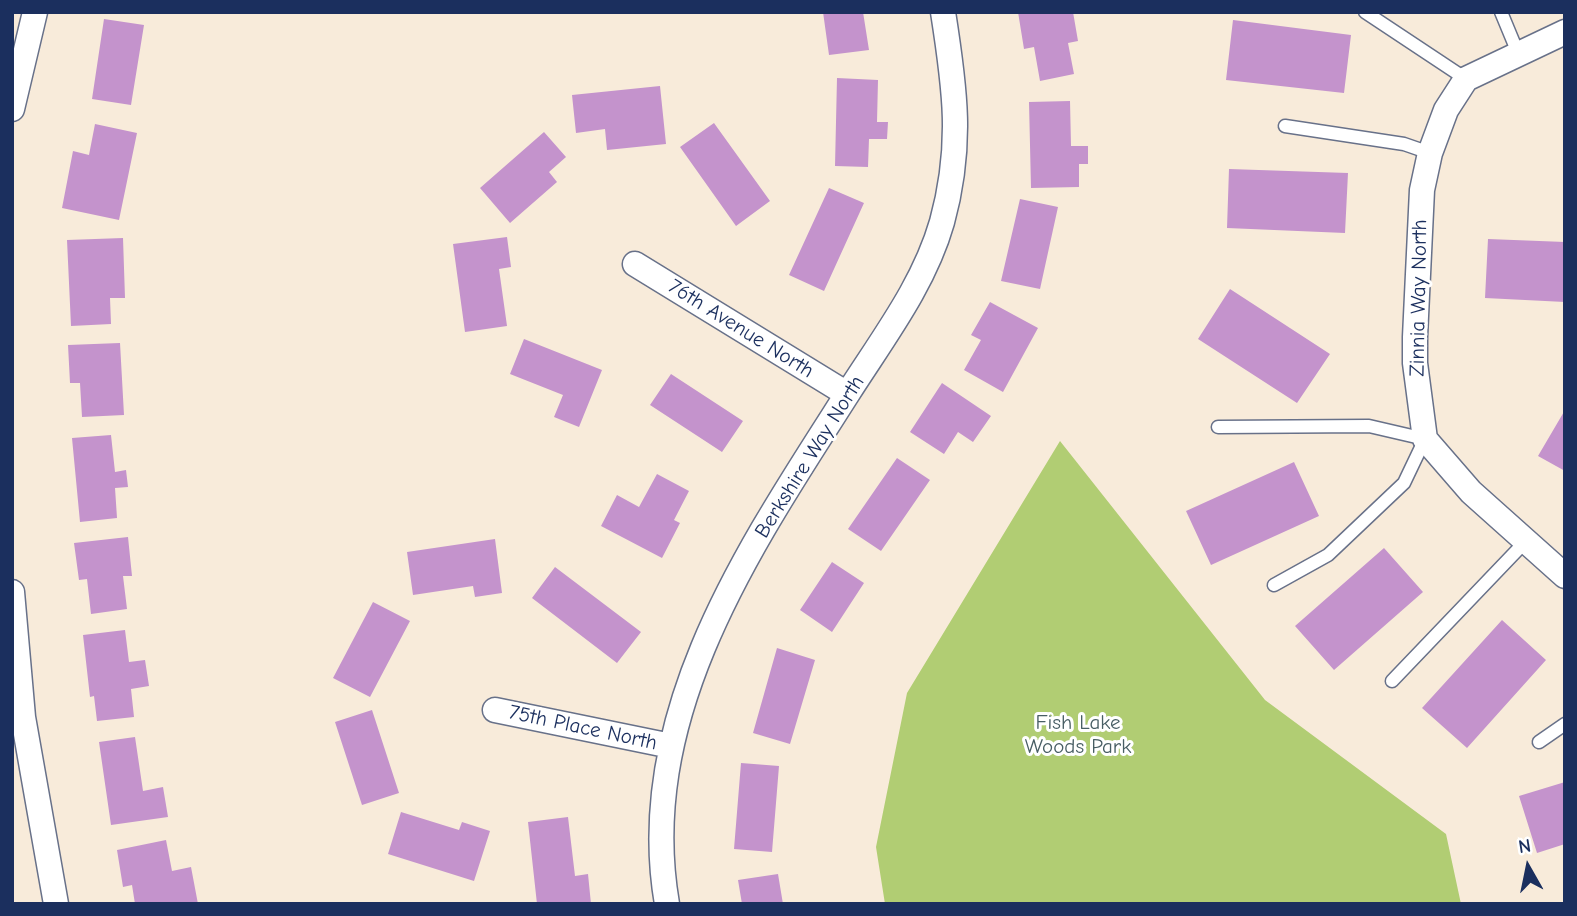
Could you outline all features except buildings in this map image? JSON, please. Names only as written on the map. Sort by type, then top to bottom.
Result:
[{"type":"street","points":[[12,109],[35,12]]},
{"type":"street","name":"Berkshire Way North","points":[[667,904],[660,835],[671,746],[702,642],[735,578],[847,394],[903,311],[941,222],[958,132],[943,12]]},
{"type":"street","points":[[1466,79],[1565,32]]},
{"type":"street","name":"Zinnia Way North","points":[[1425,439],[1415,363],[1422,190],[1430,153],[1446,110],[1466,79]]},
{"type":"street","name":"76th Avenue North","points":[[635,264],[847,394]]},
{"type":"street","points":[[1425,439],[1471,492],[1565,576]]},
{"type":"street","points":[[12,592],[23,716],[56,904]]},
{"type":"street","name":"75th Place North","points":[[495,710],[671,746]]},
{"type":"lane","points":[[1365,12],[1466,79]]},
{"type":"lane","points":[[1501,12],[1518,54]]},
{"type":"lane","points":[[1285,126],[1404,144],[1430,153]]},
{"type":"lane","points":[[1218,428],[1368,426],[1425,439],[1404,483],[1328,555],[1274,586]]},
{"type":"lane","points":[[1392,681],[1525,542]]},
{"type":"lane","points":[[1539,742],[1565,724]]},
{"type":"green space","name":"Fish Lake Woods Park","points":[[1060,441],[1265,700],[1446,834],[1461,904],[885,904],[876,847],[907,693]]}]
